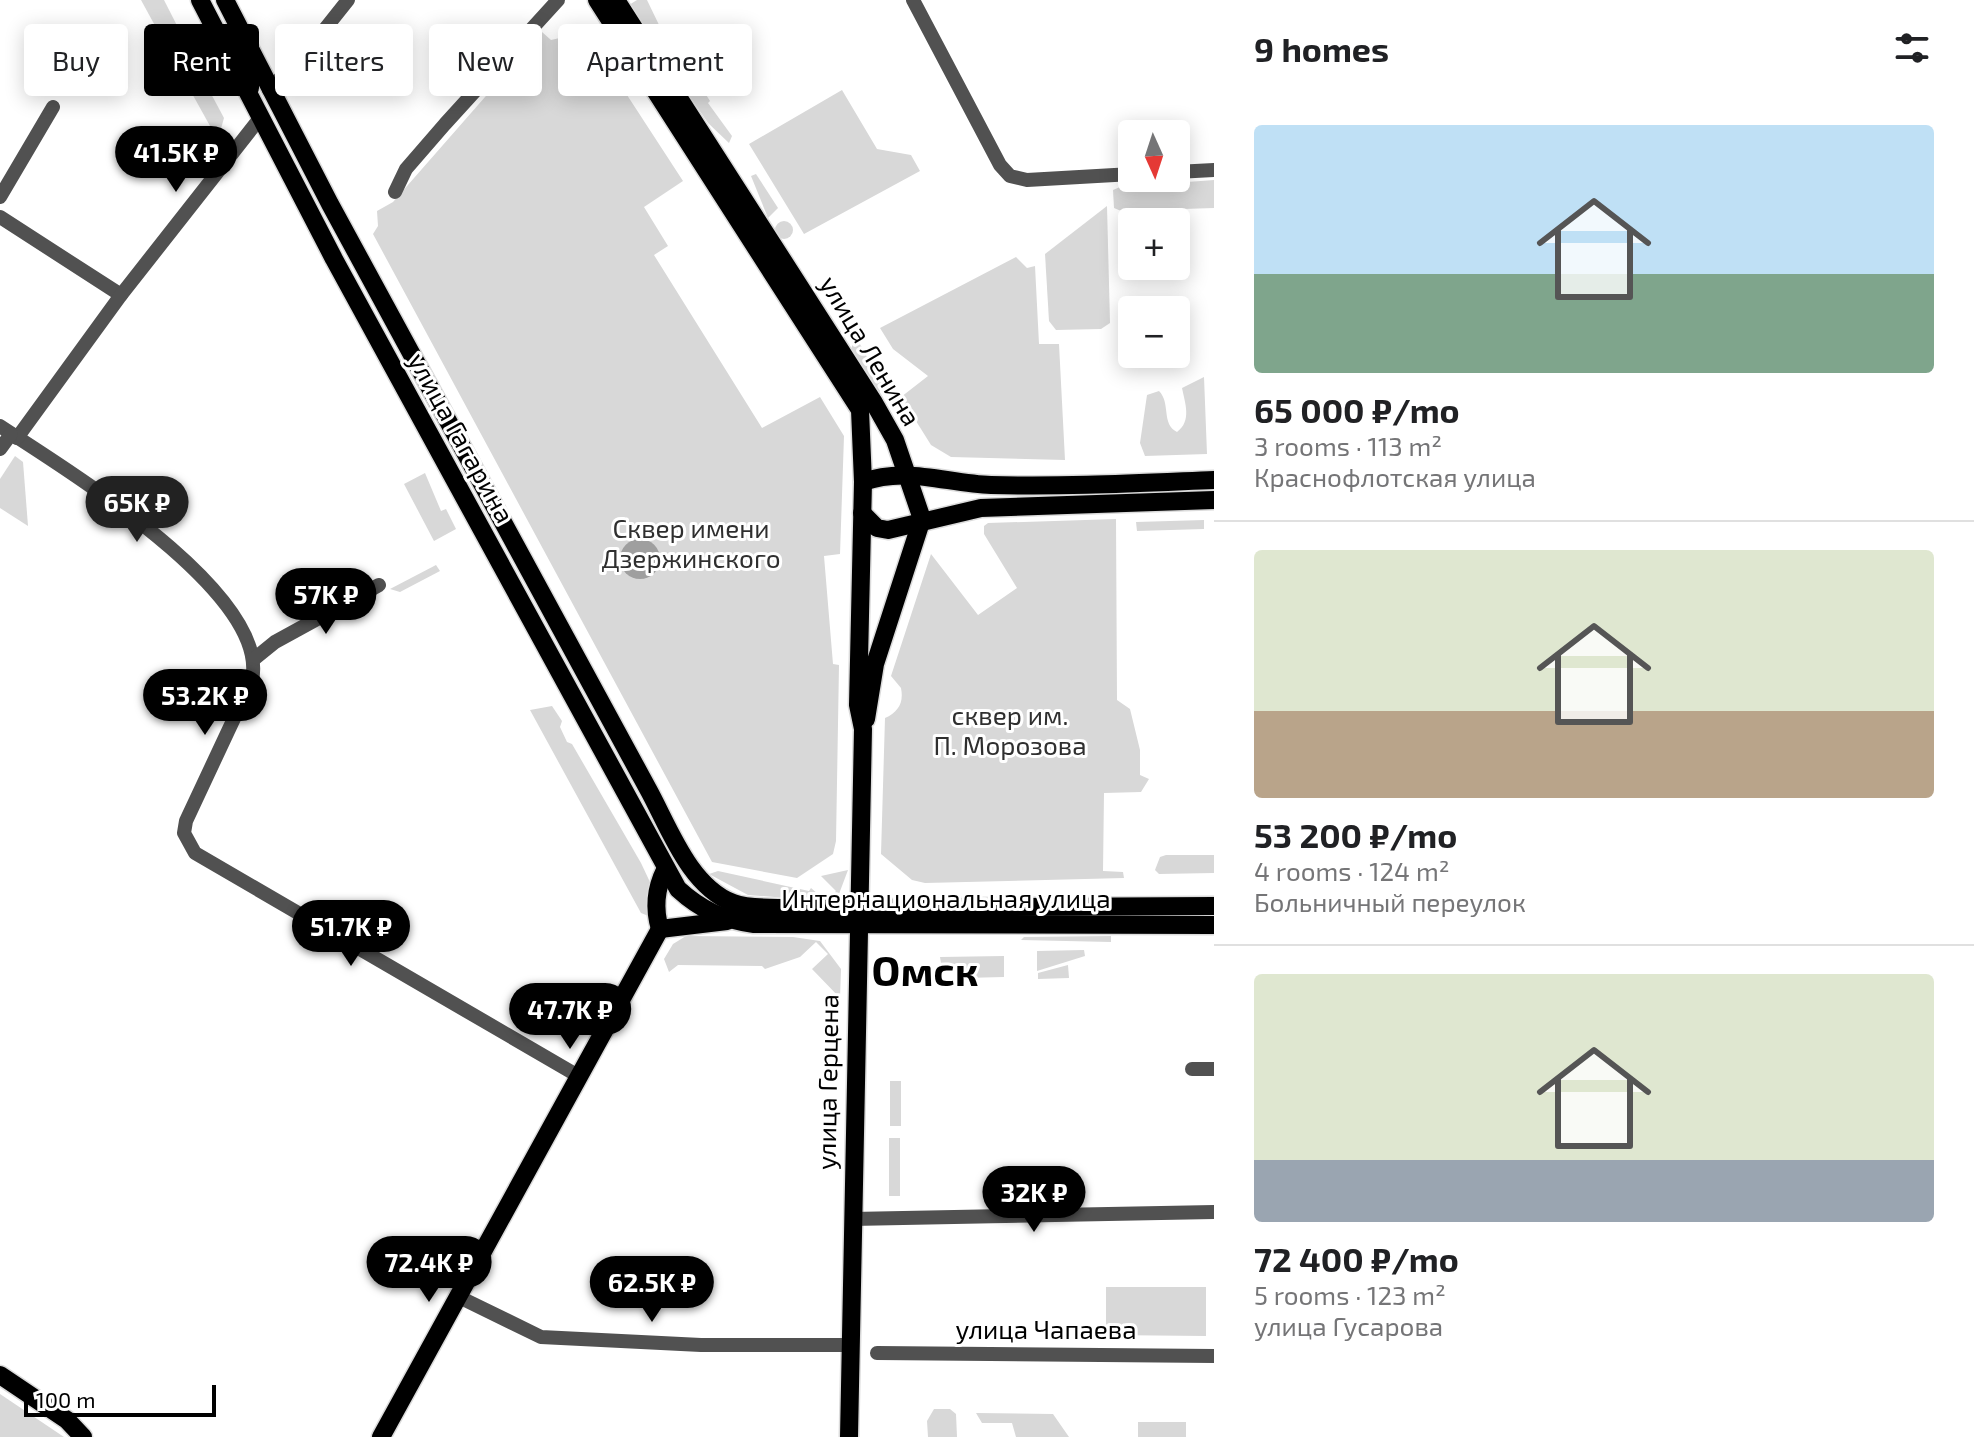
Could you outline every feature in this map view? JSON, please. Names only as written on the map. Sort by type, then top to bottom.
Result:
[{"type":"main road","name":"улица Гагарина","points":[[200,0],[260,118],[665,870],[685,895]]},
{"type":"main road","name":"улица Гагарина","points":[[225,0],[269,90],[697,876]]},
{"type":"main road","name":"улица Ленина","points":[[597,0],[860,410],[863,482]]},
{"type":"main road","name":"улица Ленина","points":[[616,0],[873,401],[910,475]]},
{"type":"main road","points":[[863,729],[875,664],[922,519],[910,475]]},
{"type":"main road","points":[[863,729],[858,705],[866,517],[863,482],[880,476],[910,475],[983,485],[1214,480]]},
{"type":"main road","points":[[1119,484],[1120,503]]},
{"type":"main road","points":[[866,517],[877,528],[888,530],[922,519],[965,511],[1214,500]]},
{"type":"main road","points":[[554,663],[573,653]]},
{"type":"main road","name":"улица Герцена","points":[[849,1437],[863,729]]},
{"type":"main road","points":[[388,1435],[457,1296],[660,929],[656,917],[657,886],[665,870]]},
{"type":"main road","name":"Интернациональная улица","points":[[697,876],[723,898],[747,906],[858,918],[1214,925]]},
{"type":"main road","name":"Интернациональная улица","points":[[685,895],[727,921],[1214,906]]},
{"type":"main road","points":[[660,929],[727,921]]},
{"type":"main road","points":[[0,1375],[67,1420],[82,1436]]},
{"type":"street","points":[[269,90],[309,49],[348,0]]},
{"type":"street","points":[[395,192],[406,169],[558,0]]},
{"type":"street","points":[[913,0],[1005,171],[1017,179],[1027,180],[1118,175]]},
{"type":"street","points":[[0,197],[53,107]]},
{"type":"street","points":[[0,449],[9,433],[260,118]]},
{"type":"street","points":[[1190,171],[1214,170]]},
{"type":"street","points":[[0,217],[121,295]]},
{"type":"street","points":[[9,433],[112,501],[193,567],[246,639],[254,659],[252,680],[186,821],[184,833],[187,844],[209,863],[580,1077]]},
{"type":"street","points":[[254,659],[275,642],[379,585]]},
{"type":"street","points":[[1192,1069],[1214,1069]]},
{"type":"street","points":[[852,1219],[1214,1212]]},
{"type":"street","points":[[457,1296],[541,1337],[701,1345],[850,1345]]},
{"type":"street","name":"улица Чапаева","points":[[877,1353],[1214,1356]]},
{"type":"green space","points":[[141,0],[164,0],[176,24],[154,24]]},
{"type":"green space","points":[[637,0],[647,0],[659,24],[640,24],[629,5]]},
{"type":"green space","name":"Сквер имени Дзержинского","points":[[542,32],[551,40],[558,38],[558,96],[628,96],[683,181],[644,207],[668,246],[654,255],[762,428],[820,397],[844,436],[840,554],[824,556],[833,664],[839,665],[836,841],[833,854],[797,878],[712,862],[373,234],[378,226],[377,211],[393,202],[486,96],[542,96]]},
{"type":"green space","points":[[842,90],[877,149],[911,155],[920,171],[804,234],[749,144]]},
{"type":"green space","points":[[193,96],[212,96],[224,118],[220,132],[215,135]]},
{"type":"green space","points":[[689,96],[707,96],[708,103],[732,136],[729,143],[708,123]]},
{"type":"green space","points":[[756,174],[778,208],[768,218],[751,176]]},
{"type":"green space","points":[[1214,180],[1214,208],[1114,208],[1113,190],[1118,188],[1118,192],[1190,192],[1190,182]]},
{"type":"green space","points":[[1107,206],[1110,323],[1101,329],[1056,330],[1049,321],[1045,254]]},
{"type":"green space","points":[[784,221],[793,230],[784,239],[775,230]]},
{"type":"green space","points":[[1016,257],[1027,268],[1035,266],[1039,344],[1059,344],[1065,460],[951,457],[931,445],[901,397],[928,376],[893,349],[880,328]]},
{"type":"green space","points":[[856,337],[882,384],[879,394],[850,351]]},
{"type":"green space","points":[[1204,377],[1207,454],[1145,456],[1140,443],[1147,395],[1159,391],[1165,401],[1169,424],[1177,432],[1186,417],[1182,388]]},
{"type":"green space","points":[[15,456],[23,462],[28,526],[0,508],[0,479]]},
{"type":"green space","points":[[425,473],[441,511],[446,509],[456,529],[434,541],[404,484]]},
{"type":"green space","name":"сквер им. П. Морозова","points":[[1116,519],[1117,700],[1130,709],[1140,750],[1140,775],[1149,779],[1141,792],[1104,793],[1103,871],[1123,872],[1124,878],[925,883],[912,880],[881,854],[885,718],[901,703],[901,688],[891,676],[931,554],[978,615],[1017,588],[984,534],[984,526],[988,523]]},
{"type":"green space","points":[[1204,520],[1204,529],[1137,531],[1136,522]]},
{"type":"green space","points":[[436,565],[440,571],[400,592],[390,589]]},
{"type":"green space","points":[[552,706],[562,721],[560,727],[567,742],[572,744],[649,880],[651,917],[641,913],[530,710]]},
{"type":"green space","points":[[1214,855],[1214,873],[1159,874],[1155,870],[1160,857]]},
{"type":"green space","points":[[848,870],[839,894],[826,901],[836,891],[821,876]]},
{"type":"green space","points":[[718,871],[809,891],[811,888],[826,901],[748,895],[709,874]]},
{"type":"green space","points":[[686,936],[793,937],[820,941],[841,969],[840,998],[812,969],[828,954],[816,942],[800,957],[765,969],[762,966],[678,965],[669,972],[664,959],[673,944]]},
{"type":"green space","points":[[1111,936],[1111,942],[1021,940],[1024,937]]},
{"type":"green space","points":[[1084,950],[1085,956],[1037,971],[1037,951]]},
{"type":"green space","points":[[1004,956],[1004,977],[964,978],[941,963],[940,957]]},
{"type":"green space","points":[[1068,965],[1069,978],[1038,979],[1038,973]]},
{"type":"green space","points":[[890,1081],[901,1081],[901,1126],[890,1126]]},
{"type":"green space","points":[[889,1138],[900,1138],[900,1196],[889,1196]]},
{"type":"green space","points":[[1106,1287],[1206,1287],[1206,1336],[1106,1335]]},
{"type":"green space","points":[[0,1394],[64,1437],[0,1437]]},
{"type":"green space","points":[[934,1409],[950,1409],[956,1414],[957,1437],[928,1437],[927,1421]]},
{"type":"green space","points":[[976,1413],[1053,1414],[1069,1437],[1016,1437],[1012,1423],[982,1423]]},
{"type":"green space","points":[[1138,1422],[1186,1422],[1186,1437],[1138,1437]]},
{"type":"shaded area","points":[[640,539],[654,545],[660,559],[654,573],[640,579],[626,573],[620,559],[626,545]]},
{"type":"district","name":"Омск","points":[[925,971]]}]
